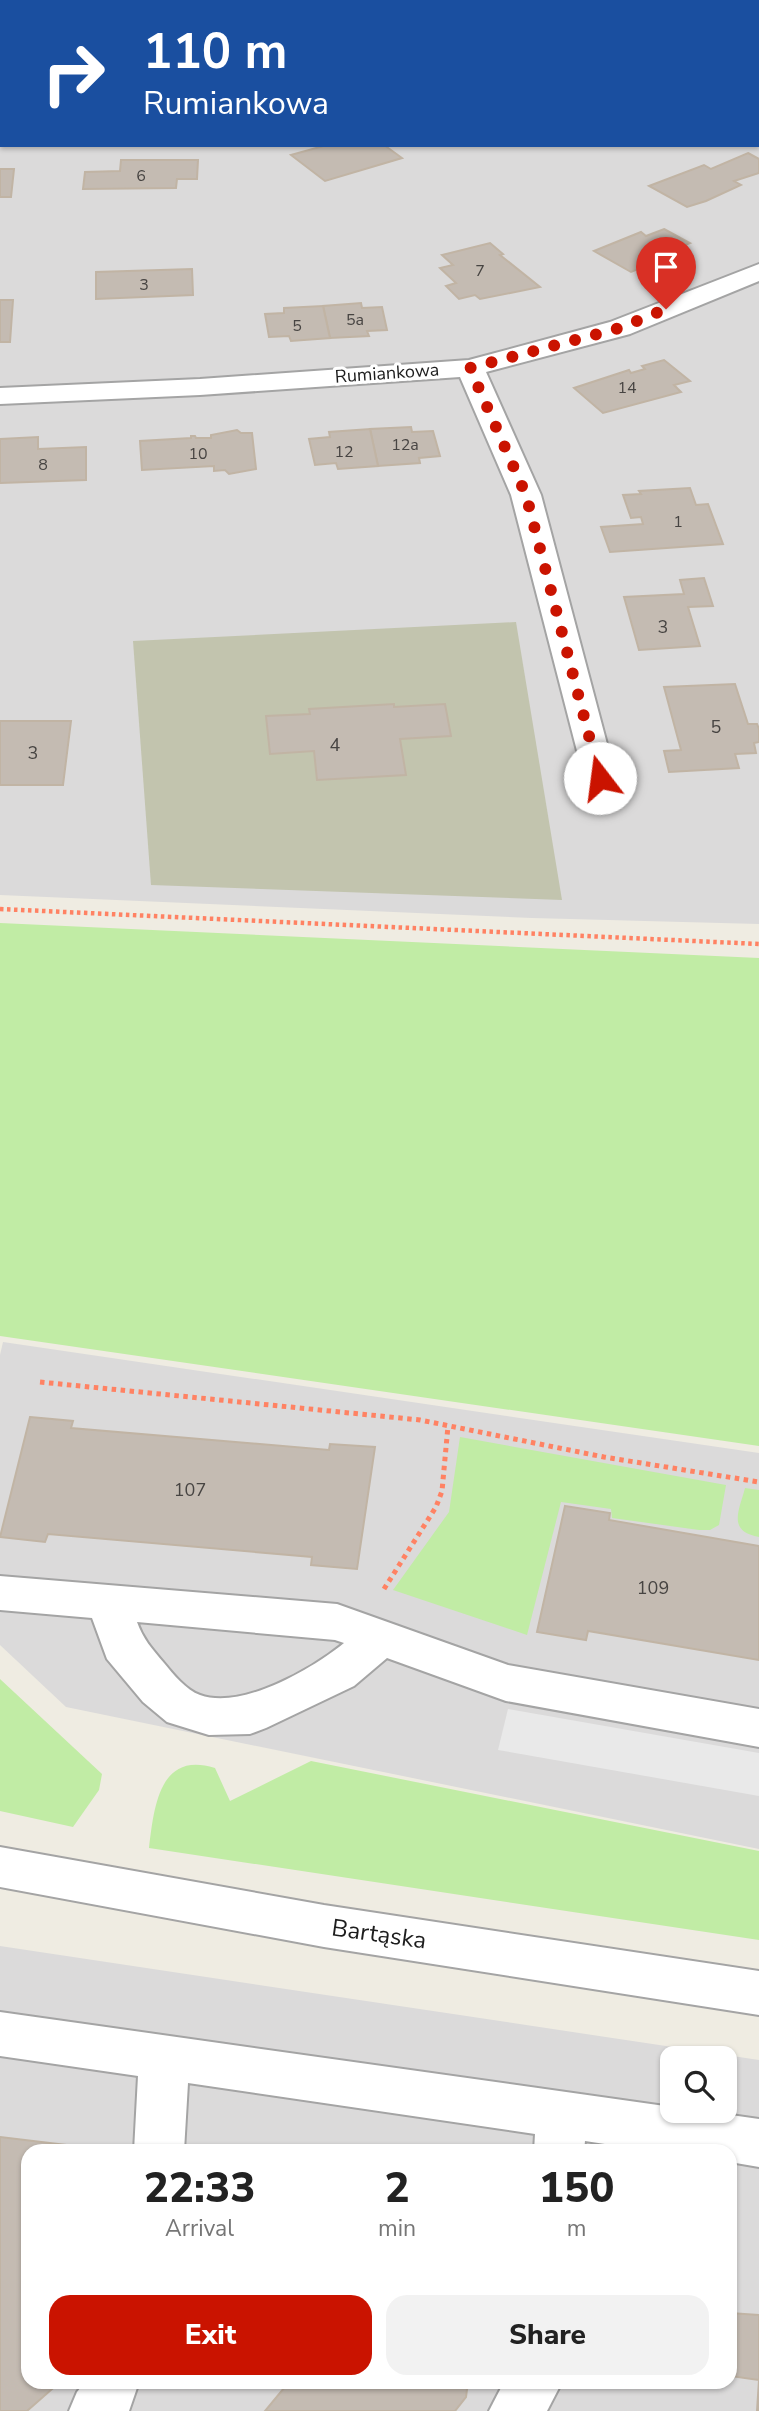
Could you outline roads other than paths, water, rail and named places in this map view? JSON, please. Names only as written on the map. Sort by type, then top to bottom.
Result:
[{"type":"street","name":"Rumiankowa","points":[[0,396],[200,387],[470,368],[620,328],[759,272]]},
{"type":"street","points":[[470,368],[526,495],[600,778]]},
{"type":"street","points":[[0,1593],[337,1622],[506,1683],[759,1728]]},
{"type":"street","points":[[109,1602],[123,1646],[159,1689],[183,1709],[209,1716],[250,1715],[338,1673],[381,1638]]},
{"type":"street","name":"Bartąska","points":[[0,1867],[324,1926],[759,1993]]},
{"type":"street","points":[[0,2034],[164,2059],[560,2132],[759,2143]]},
{"type":"street","points":[[159,2144],[164,2059]]},
{"type":"street","points":[[96,2411],[107,2399],[110,2389]]},
{"type":"street","points":[[516,2411],[530,2389]]}]
